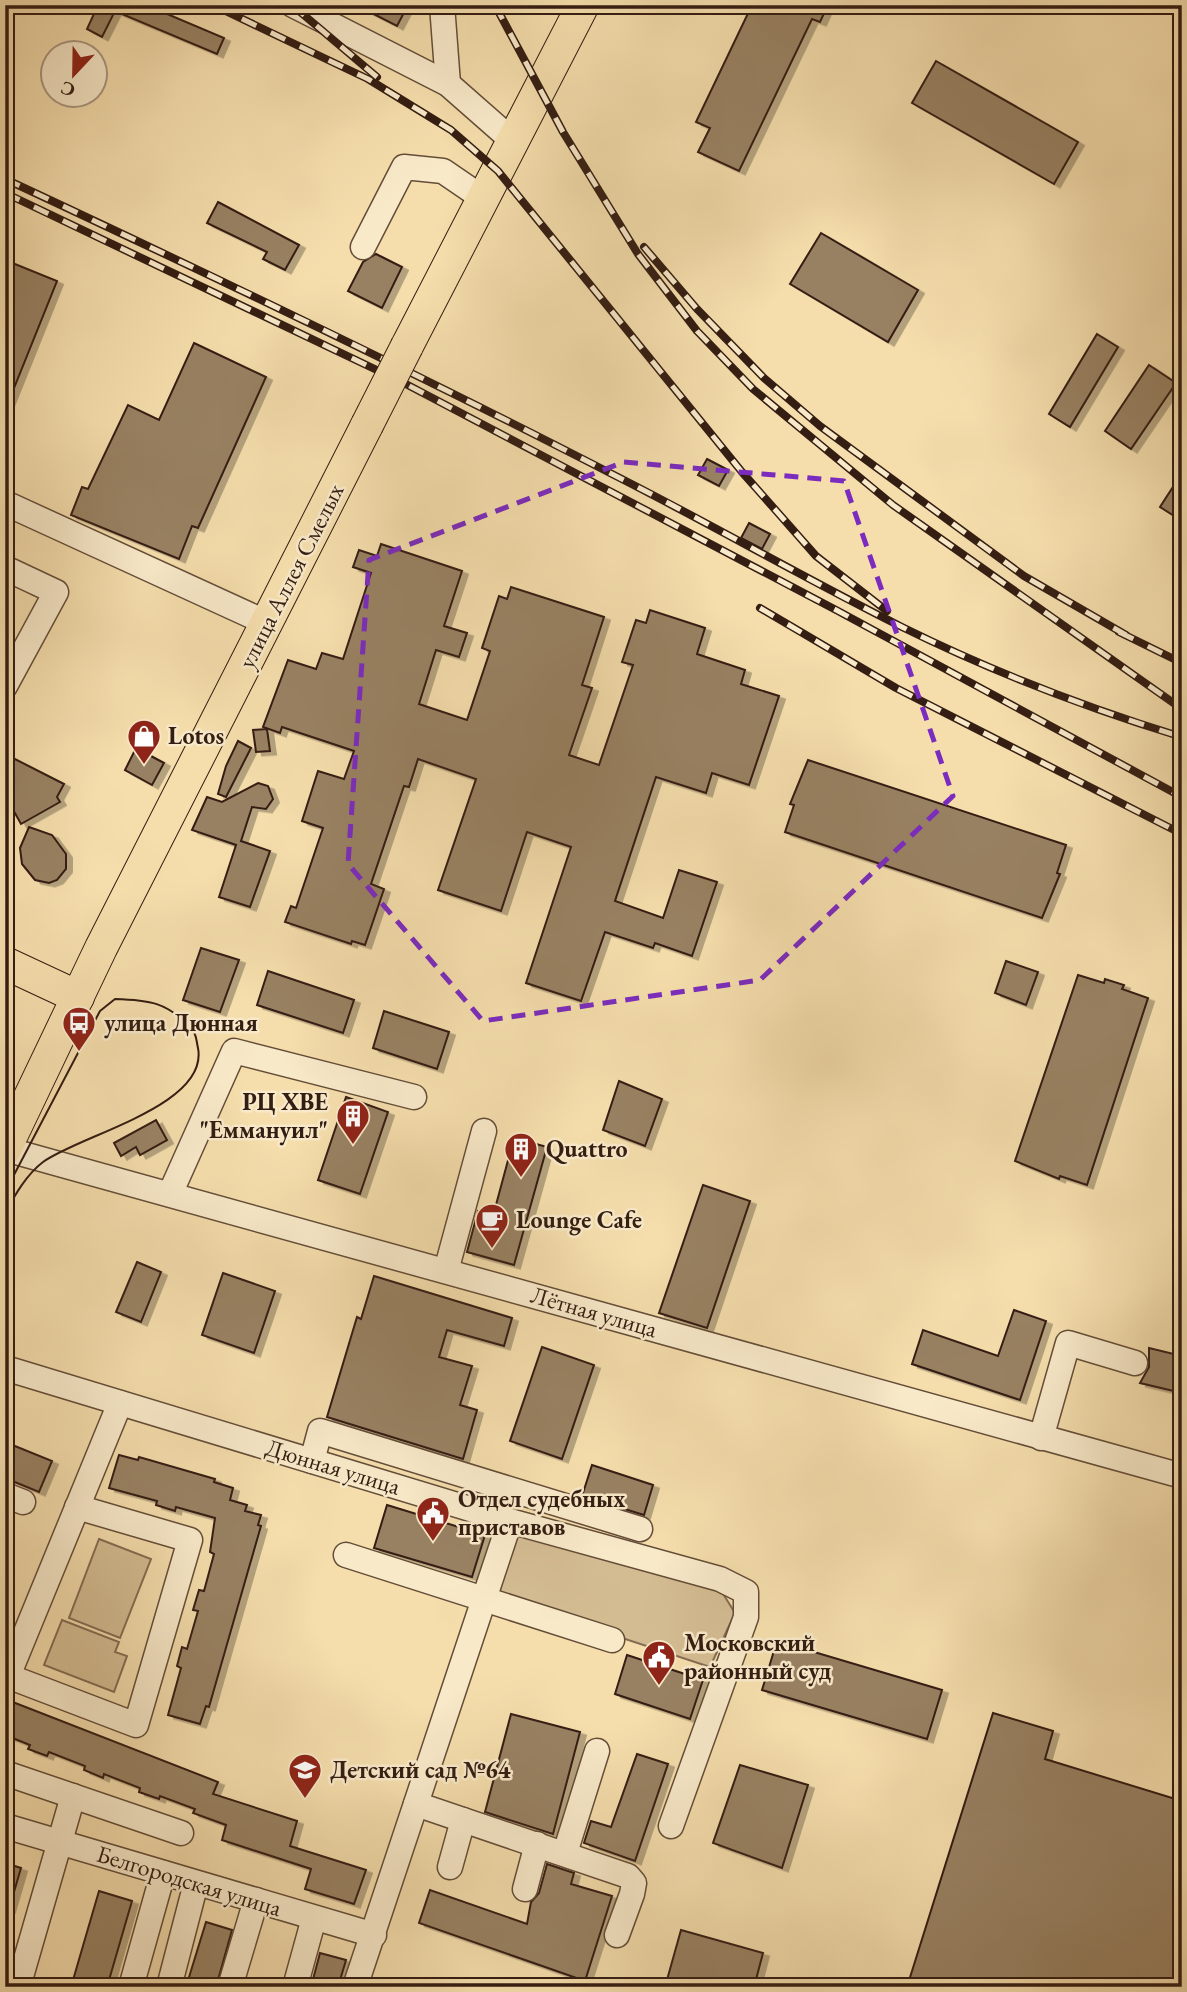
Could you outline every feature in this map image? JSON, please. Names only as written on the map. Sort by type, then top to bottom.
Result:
[{"type":"main road","name":"улица Аллея Смелых","points":[[5,1149],[78,997],[407,345],[583,5]]},
{"type":"main road","points":[[5,963],[78,997]]},
{"type":"street","points":[[293,5],[448,84],[514,142]]},
{"type":"street","points":[[442,5],[448,84]]},
{"type":"street","points":[[363,247],[404,167],[443,171],[484,199]]},
{"type":"street","points":[[6,507],[267,623]]},
{"type":"street","points":[[5,568],[56,592],[5,686]]},
{"type":"street","points":[[170,1194],[234,1051],[414,1097]]},
{"type":"street","points":[[446,1271],[484,1131]]},
{"type":"street","name":"Лётная улица","points":[[5,1149],[1182,1476]]},
{"type":"street","points":[[1041,1438],[1068,1343],[1135,1363]]},
{"type":"street","name":"Дюнная улица","points":[[5,1368],[510,1521],[720,1579],[746,1592],[746,1618],[671,1826]]},
{"type":"street","points":[[77,1507],[190,1540],[136,1726],[7,1675],[120,1403]]},
{"type":"street","points":[[312,1461],[320,1431],[639,1529]]},
{"type":"street","points":[[355,1987],[510,1521]]},
{"type":"street","points":[[346,1555],[612,1640]]},
{"type":"street","points":[[565,1853],[597,1751]]},
{"type":"street","points":[[5,1773],[181,1833]]},
{"type":"street","points":[[18,1987],[73,1796]]},
{"type":"street","points":[[416,1804],[620,1871],[634,1883],[617,1935]]},
{"type":"street","points":[[450,1867],[463,1820]]},
{"type":"street","name":"Белгородская улица","points":[[5,1826],[373,1935]]},
{"type":"street","points":[[525,1889],[537,1844]]},
{"type":"street","points":[[131,1987],[163,1873]]},
{"type":"street","points":[[169,1987],[196,1883]]},
{"type":"street","points":[[230,1987],[256,1900]]},
{"type":"street","points":[[295,1987],[314,1918]]},
{"type":"highlighted area","points":[[624,462],[844,481],[953,796],[760,980],[483,1021],[348,864],[369,560]]},
{"type":"shaded area","points":[[516,1533],[722,1592],[735,1613],[710,1667],[498,1597]]},
{"type":"shaded area","points":[[99,1539],[151,1559],[120,1638],[69,1618]]},
{"type":"shaded area","points":[[62,1620],[119,1642],[115,1652],[127,1656],[114,1692],[44,1665]]},
{"type":"building","points":[[98,5],[146,5],[224,38],[217,54],[115,11],[102,37],[87,29]]},
{"type":"building","points":[[356,5],[408,5],[397,26]]},
{"type":"building","points":[[752,5],[828,5],[820,22],[812,19],[739,171],[698,152],[710,128],[696,122]]},
{"type":"building","points":[[936,61],[1078,142],[1054,184],[912,103]]},
{"type":"building","points":[[218,202],[299,245],[285,270],[263,259],[267,252],[207,223]]},
{"type":"building","points":[[821,233],[918,290],[888,342],[790,284]]},
{"type":"building","points":[[376,254],[402,267],[382,308],[348,291],[363,262]]},
{"type":"building","points":[[5,260],[57,281],[6,408],[5,408]]},
{"type":"building","points":[[1097,334],[1118,347],[1070,427],[1049,414]]},
{"type":"building","points":[[194,343],[266,377],[198,528],[192,526],[179,559],[71,515],[82,487],[88,489],[128,405],[159,420]]},
{"type":"building","points":[[1149,365],[1176,383],[1131,449],[1105,431]]},
{"type":"building","points":[[707,459],[728,470],[719,486],[698,475]]},
{"type":"building","points":[[1182,473],[1182,521],[1160,507]]},
{"type":"building","points":[[749,523],[770,534],[762,549],[741,538]]},
{"type":"building","points":[[381,544],[462,571],[444,626],[467,633],[459,657],[436,650],[419,704],[467,720],[490,651],[482,648],[499,596],[507,599],[511,587],[604,617],[582,685],[592,688],[569,755],[599,765],[633,665],[622,662],[636,620],[646,623],[650,610],[705,628],[697,654],[745,670],[741,684],[779,696],[749,785],[712,773],[706,793],[656,777],[615,901],[663,918],[679,870],[717,882],[692,956],[655,943],[653,948],[605,932],[581,1001],[526,983],[571,847],[527,832],[501,911],[438,890],[476,779],[418,759],[409,787],[404,786],[371,884],[384,889],[365,945],[352,941],[351,944],[285,922],[291,906],[296,908],[323,828],[302,821],[318,771],[344,779],[354,751],[282,727],[280,733],[263,727],[288,660],[316,669],[322,653],[343,659],[371,573],[353,567],[359,550],[377,556]]},
{"type":"building","points":[[267,729],[270,751],[256,752],[253,730]]},
{"type":"building","points":[[238,741],[251,748],[226,797],[218,794],[226,766]]},
{"type":"building","name":"Lotos","points":[[136,748],[164,763],[152,785],[125,770]]},
{"type":"building","points":[[5,754],[64,784],[57,797],[60,802],[21,824],[11,806],[5,809]]},
{"type":"building","points":[[808,760],[1066,845],[1057,873],[1060,874],[1042,918],[785,832],[794,805],[790,804]]},
{"type":"building","points":[[258,783],[268,786],[273,799],[266,809],[252,807],[241,841],[270,851],[250,907],[219,897],[236,845],[192,830],[207,797],[222,802]]},
{"type":"building","points":[[29,827],[52,835],[66,854],[66,869],[57,880],[49,883],[35,880],[22,864],[20,848]]},
{"type":"building","points":[[201,948],[239,960],[220,1012],[183,1000]]},
{"type":"building","points":[[1006,961],[1038,972],[1026,1005],[995,993]]},
{"type":"building","points":[[268,971],[354,1000],[343,1033],[257,1005]]},
{"type":"building","points":[[1078,975],[1104,983],[1105,979],[1124,985],[1122,989],[1148,998],[1087,1185],[1060,1176],[1059,1179],[1015,1161]]},
{"type":"building","points":[[384,1011],[449,1032],[437,1069],[373,1048]]},
{"type":"building","points":[[619,1081],[662,1099],[645,1146],[603,1130]]},
{"type":"building","name":"РЦ ХВЕ \"Еммануил\"","points":[[346,1097],[388,1112],[360,1194],[318,1180]]},
{"type":"building","points":[[156,1120],[167,1140],[140,1155],[136,1147],[121,1156],[114,1143]]},
{"type":"building","name":"Quattro","points":[[514,1138],[547,1147],[514,1265],[467,1252],[478,1211],[493,1216]]},
{"type":"building","points":[[703,1185],[750,1201],[707,1328],[659,1313]]},
{"type":"building","points":[[137,1262],[161,1272],[141,1322],[116,1312]]},
{"type":"building","points":[[223,1273],[275,1291],[254,1353],[202,1335]]},
{"type":"building","points":[[374,1276],[512,1318],[504,1346],[447,1330],[439,1357],[472,1366],[460,1405],[477,1410],[463,1459],[327,1417],[357,1317],[361,1319]]},
{"type":"building","points":[[1014,1310],[1046,1321],[1020,1400],[912,1364],[923,1330],[998,1356]]},
{"type":"building","points":[[542,1347],[594,1365],[562,1459],[510,1441]]},
{"type":"building","points":[[1149,1348],[1182,1356],[1182,1393],[1140,1383],[1149,1367]]},
{"type":"building","points":[[5,1442],[52,1461],[39,1492],[5,1478]]},
{"type":"building","points":[[119,1455],[138,1460],[139,1457],[215,1479],[214,1482],[233,1488],[230,1500],[247,1505],[245,1511],[261,1515],[258,1525],[261,1526],[209,1707],[206,1706],[200,1724],[168,1715],[181,1668],[177,1666],[182,1647],[187,1649],[198,1611],[193,1610],[199,1590],[204,1591],[214,1554],[210,1552],[215,1518],[176,1507],[175,1511],[156,1505],[157,1501],[109,1488]]},
{"type":"building","points":[[592,1465],[653,1485],[644,1515],[582,1496]]},
{"type":"building","points":[[387,1505],[485,1535],[472,1577],[374,1548]]},
{"type":"building","points":[[777,1641],[942,1690],[927,1739],[762,1690]]},
{"type":"building","name":"Московский районный суд","points":[[627,1655],[703,1680],[690,1719],[615,1694]]},
{"type":"building","points":[[5,1699],[218,1782],[213,1794],[297,1821],[290,1846],[366,1870],[354,1904],[305,1889],[311,1869],[222,1840],[226,1825],[193,1813],[195,1809],[160,1796],[159,1799],[139,1792],[140,1788],[104,1774],[103,1778],[84,1770],[85,1766],[49,1752],[47,1756],[28,1749],[30,1745],[5,1735]]},
{"type":"building","points":[[993,1713],[1053,1731],[1045,1759],[1182,1801],[1182,1987],[907,1987]]},
{"type":"building","points":[[511,1714],[580,1732],[553,1834],[485,1812]]},
{"type":"building","points":[[637,1754],[668,1764],[635,1861],[584,1843],[591,1821],[611,1827]]},
{"type":"building","points":[[740,1765],[808,1785],[782,1868],[713,1843]]},
{"type":"building","points":[[5,1863],[21,1868],[9,1909],[5,1908]]},
{"type":"building","points":[[547,1864],[574,1873],[571,1884],[612,1896],[585,1981],[419,1923],[430,1890],[527,1924],[531,1902],[539,1893]]},
{"type":"building","points":[[99,1891],[132,1901],[107,1987],[71,1987]]},
{"type":"building","points":[[206,1922],[232,1930],[216,1987],[186,1987]]},
{"type":"building","points":[[681,1930],[763,1953],[754,1987],[665,1987]]},
{"type":"building","points":[[320,1953],[346,1960],[338,1987],[311,1987]]},
{"type":"tram line","points":[[5,1192],[100,1011],[115,999],[138,1000],[165,1008],[191,1028],[198,1048],[196,1068],[184,1086],[138,1117],[43,1162],[26,1179],[5,1213]]},
{"type":"railway","points":[[213,5],[368,79],[451,130],[498,171],[742,472],[816,556],[887,611]]},
{"type":"railway","points":[[292,5],[377,77]]},
{"type":"railway","points":[[495,5],[563,132],[638,254],[697,331],[753,389],[893,505],[1182,709]]},
{"type":"railway","points":[[5,179],[461,398],[902,627],[1040,688],[1182,737]]},
{"type":"railway","points":[[5,193],[402,382],[838,611],[1182,797]]},
{"type":"railway","points":[[644,247],[697,309],[764,378],[820,426],[1024,576],[1126,635]]},
{"type":"railway","points":[[760,608],[896,688],[1182,834]]},
{"type":"railway","points":[[1119,632],[1182,663]]},
{"type":"place","name":"Lotos","points":[[144,766]]},
{"type":"place","name":"улица Дюнная","points":[[79,1053]]},
{"type":"place","name":"РЦ ХВЕ \"Еммануил\"","points":[[353,1146]]},
{"type":"place","name":"Quattro","points":[[521,1179]]},
{"type":"place","name":"Lounge Cafe","points":[[492,1250]]},
{"type":"place","name":"Отдел судебных приставов","points":[[433,1543]]},
{"type":"place","name":"Московский районный суд","points":[[659,1687]]},
{"type":"place","name":"Детский сад №64","points":[[305,1800]]}]
